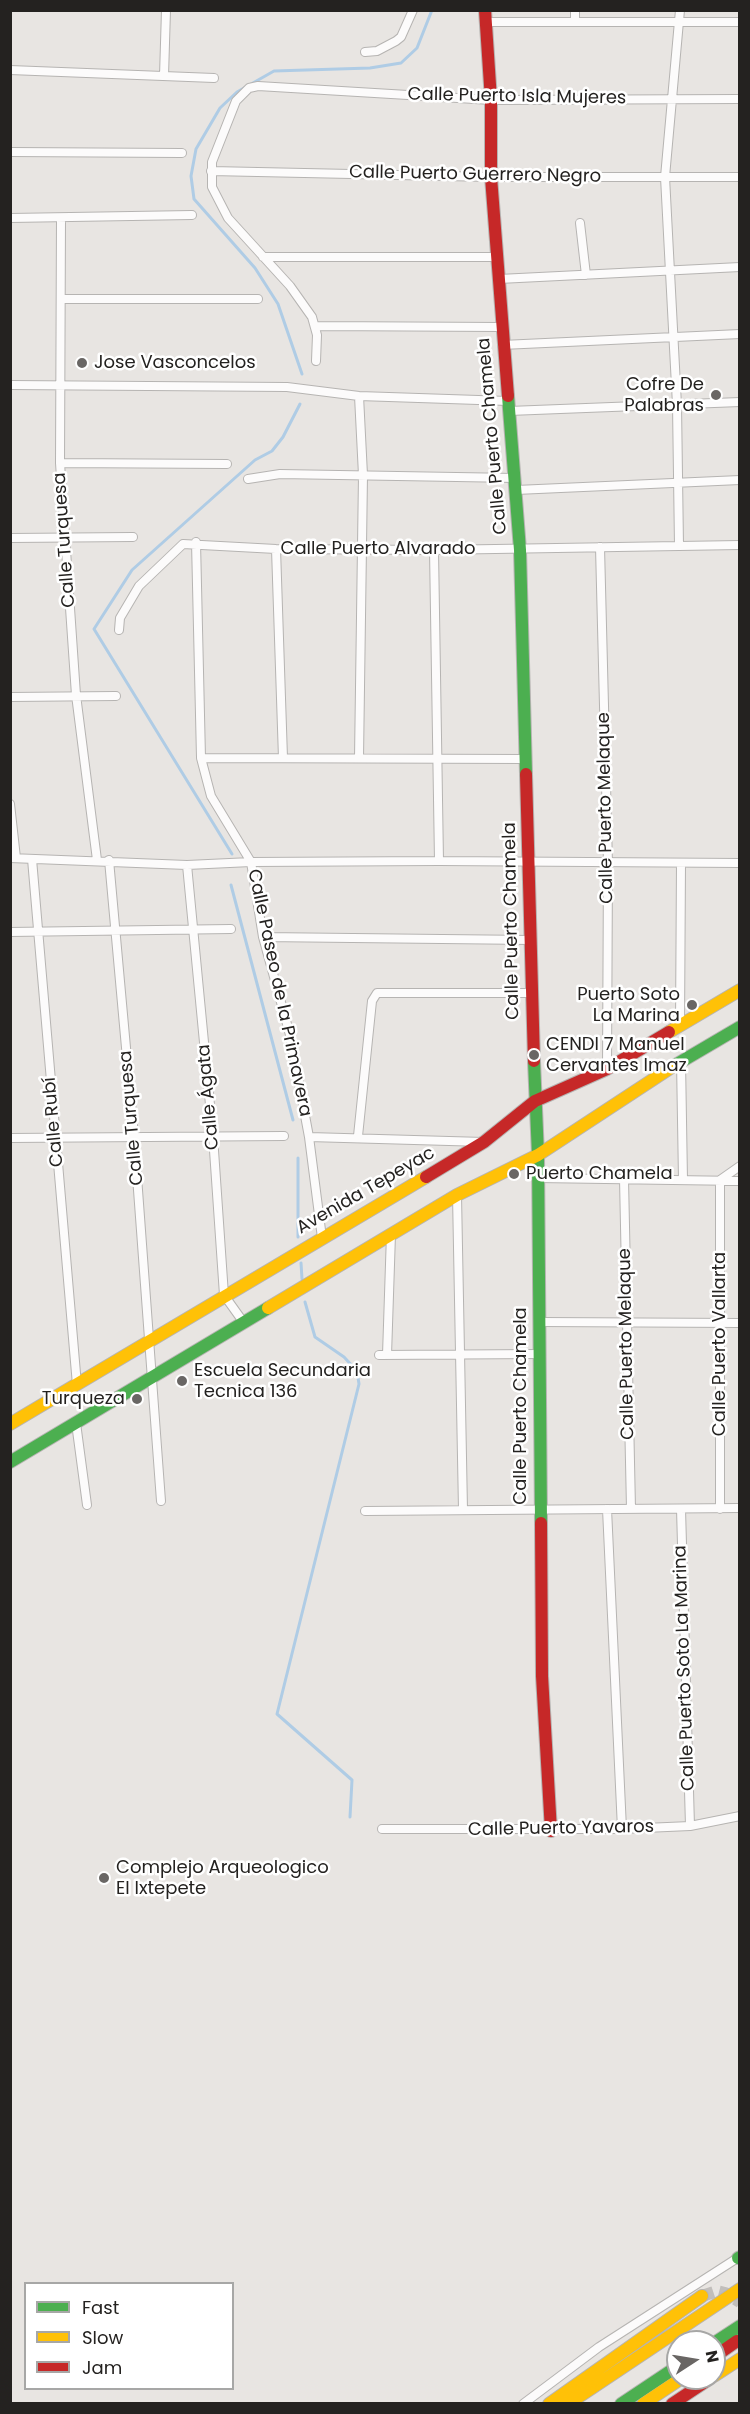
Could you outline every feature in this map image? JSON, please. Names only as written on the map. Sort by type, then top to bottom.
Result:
[{"type":"main road","name":"Calle Puerto Chamela","points":[[486,16],[491,100],[491,177],[502,345],[520,550],[531,993],[538,1155],[542,1676],[551,1831]]},
{"type":"main road","name":"Avenida Tepeyac","points":[[10,1424],[484,1142],[535,1101],[607,1069],[740,990]]},
{"type":"main road","points":[[10,1462],[458,1195],[538,1155],[681,1061],[740,1026]]},
{"type":"main road","points":[[568,2403],[740,2289]]},
{"type":"main road","points":[[549,2403],[702,2296]]},
{"type":"main road","points":[[726,2335],[740,2326]]},
{"type":"main road","points":[[726,2348],[737,2341]]},
{"type":"main road","points":[[726,2368],[740,2359]]},
{"type":"main road","points":[[621,2403],[666,2374]]},
{"type":"main road","points":[[643,2403],[666,2388]]},
{"type":"main road","points":[[672,2403],[692,2390]]},
{"type":"street","points":[[164,76],[166,10]]},
{"type":"street","points":[[365,52],[377,51],[401,37],[412,10]]},
{"type":"street","points":[[575,10],[575,22]]},
{"type":"street","points":[[679,546],[677,405],[665,177],[670,100],[680,10]]},
{"type":"street","points":[[486,16],[575,22],[740,22]]},
{"type":"street","points":[[10,70],[214,78]]},
{"type":"street","name":"Calle Puerto Isla Mujeres","points":[[211,171],[212,162],[236,101],[249,88],[258,86],[491,100],[740,99]]},
{"type":"street","points":[[10,152],[182,153]]},
{"type":"street","points":[[211,171],[212,187],[217,202],[228,218],[290,286],[316,326],[316,361]]},
{"type":"street","name":"Calle Puerto Guerrero Negro","points":[[211,171],[491,177],[740,177]]},
{"type":"street","points":[[10,218],[192,215]]},
{"type":"street","name":"Calle Turquesa","points":[[62,218],[60,463],[76,696],[97,860]]},
{"type":"street","points":[[580,223],[586,274]]},
{"type":"street","points":[[263,257],[498,257]]},
{"type":"street","points":[[499,279],[740,267]]},
{"type":"street","points":[[63,298],[258,299]]},
{"type":"street","points":[[316,326],[501,327]]},
{"type":"street","points":[[502,345],[740,334]]},
{"type":"street","points":[[10,385],[287,387],[359,396],[508,406],[677,405],[740,402]]},
{"type":"street","points":[[359,396],[363,475],[359,758]]},
{"type":"street","points":[[60,463],[227,464]]},
{"type":"street","points":[[248,478],[280,474],[363,475],[516,484],[679,483],[740,480]]},
{"type":"street","points":[[10,538],[133,537]]},
{"type":"street","points":[[119,630],[120,618],[139,586],[177,547],[196,542]]},
{"type":"street","name":"Calle Puerto Alvarado","points":[[196,542],[276,549],[434,550],[740,545]]},
{"type":"street","name":"Calle Paseo de la Primavera","points":[[196,542],[201,758],[211,796],[251,862],[263,937],[290,1035],[309,1137],[322,1238]]},
{"type":"street","name":"Calle Puerto Melaque","points":[[600,547],[608,864],[607,1069]]},
{"type":"street","points":[[276,549],[282,758]]},
{"type":"street","points":[[434,550],[439,861]]},
{"type":"street","points":[[10,697],[116,696]]},
{"type":"street","points":[[201,758],[526,759]]},
{"type":"street","points":[[10,804],[13,858],[109,860],[187,865],[251,862],[439,861],[608,864],[740,863]]},
{"type":"street","name":"Calle Rubí","points":[[32,859],[77,1384]]},
{"type":"street","name":"Calle Turquesa","points":[[109,860],[134,1136],[161,1501]]},
{"type":"street","points":[[680,1026],[681,863]]},
{"type":"street","name":"Calle Ágata","points":[[187,865],[213,1136],[224,1295]]},
{"type":"street","points":[[10,932],[231,929]]},
{"type":"street","points":[[263,937],[531,940]]},
{"type":"street","points":[[358,1136],[372,1001],[378,993],[531,993]]},
{"type":"street","points":[[681,1061],[683,1180]]},
{"type":"street","points":[[10,1138],[284,1136]]},
{"type":"street","points":[[309,1137],[358,1136],[484,1142]]},
{"type":"street","points":[[720,1180],[740,1166]]},
{"type":"street","points":[[538,1178],[740,1180]]},
{"type":"street","name":"Calle Puerto Melaque","points":[[624,1179],[631,1509]]},
{"type":"street","name":"Calle Puerto Vallarta","points":[[720,1180],[720,1509]]},
{"type":"street","points":[[458,1195],[463,1510]]},
{"type":"street","points":[[391,1234],[383,1355],[540,1354]]},
{"type":"street","points":[[224,1295],[244,1323]]},
{"type":"street","points":[[540,1322],[740,1323]]},
{"type":"street","points":[[76,1423],[87,1505]]},
{"type":"street","points":[[365,1511],[740,1508]]},
{"type":"street","points":[[607,1509],[622,1829]]},
{"type":"street","name":"Calle Puerto Soto La Marina","points":[[681,1509],[690,1826]]},
{"type":"street","name":"Calle Puerto Yavaros","points":[[382,1828],[551,1831],[622,1829],[690,1826],[740,1816]]},
{"type":"street","points":[[524,2403],[599,2347],[739,2257]]},
{"type":"waterway","points":[[302,374],[278,304],[255,268],[194,199],[191,176],[196,149],[220,108],[237,92],[274,71],[370,68],[401,63],[417,48],[432,10]]},
{"type":"waterway","points":[[232,854],[94,629],[132,570],[255,460],[272,451],[283,437],[300,404]]},
{"type":"waterway","points":[[231,885],[293,1120]]},
{"type":"waterway","points":[[298,1158],[298,1237]]},
{"type":"waterway","points":[[301,1263],[302,1279]]},
{"type":"waterway","points":[[305,1302],[315,1337],[344,1357],[357,1371],[359,1384],[277,1714],[352,1780],[350,1817]]},
{"type":"tunnel","points":[[702,2296],[717,2291],[740,2302]]},
{"type":"traffic: fast","points":[[508,396],[520,550],[526,774]]},
{"type":"traffic: fast","points":[[672,1067],[740,1027]]},
{"type":"traffic: fast","points":[[534,1061],[538,1155],[541,1523]]},
{"type":"traffic: fast","points":[[10,1462],[268,1308]]},
{"type":"traffic: fast","points":[[726,2335],[740,2326]]},
{"type":"traffic: fast","points":[[621,2404],[666,2374]]},
{"type":"traffic: slow","points":[[669,1032],[740,990]]},
{"type":"traffic: slow","points":[[268,1308],[457,1195],[538,1155],[672,1067]]},
{"type":"traffic: slow","points":[[10,1424],[426,1177]]},
{"type":"traffic: slow","points":[[568,2404],[740,2289]]},
{"type":"traffic: slow","points":[[549,2404],[702,2296]]},
{"type":"traffic: slow","points":[[726,2368],[740,2359]]},
{"type":"traffic: slow","points":[[643,2404],[666,2389]]},
{"type":"traffic: jam","points":[[485,10],[491,100],[491,177],[508,396]]},
{"type":"traffic: jam","points":[[526,774],[534,1061]]},
{"type":"traffic: jam","points":[[426,1177],[484,1142],[535,1101],[607,1069],[669,1032]]},
{"type":"traffic: jam","points":[[541,1523],[542,1676],[551,1831]]},
{"type":"traffic: jam","points":[[726,2349],[737,2341]]},
{"type":"traffic: jam","points":[[672,2404],[693,2390]]},
{"type":"place","name":"Jose Vasconcelos","points":[[82,363]]},
{"type":"place","name":"Cofre De Palabras","points":[[716,395]]},
{"type":"place","name":"Puerto Soto La Marina","points":[[692,1005]]},
{"type":"place","name":"CENDI 7 Manuel Cervantes Imaz","points":[[534,1055]]},
{"type":"place","name":"Puerto Chamela","points":[[514,1174]]},
{"type":"place","name":"Escuela Secundaria Tecnica 136","points":[[182,1381]]},
{"type":"place","name":"Turqueza","points":[[137,1399]]},
{"type":"place","name":"Complejo Arqueologico El Ixtepete","points":[[104,1878]]}]
